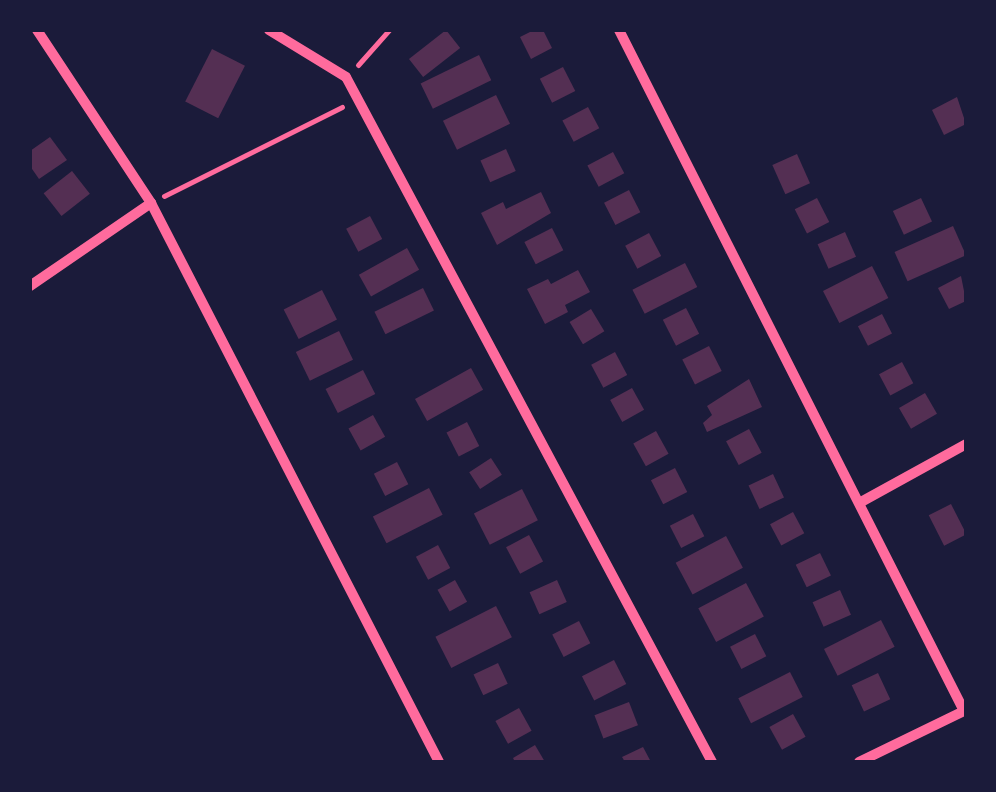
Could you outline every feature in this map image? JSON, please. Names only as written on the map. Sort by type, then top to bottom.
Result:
[{"type":"street","points":[[38,30],[150,203],[439,762]]},
{"type":"street","points":[[269,30],[346,78],[712,762]]},
{"type":"street","points":[[619,30],[965,710],[860,762]]},
{"type":"street","points":[[30,286],[150,203]]},
{"type":"street","points":[[861,502],[966,444]]},
{"type":"path","points":[[346,78],[389,30]]},
{"type":"path","points":[[150,203],[358,99]]},
{"type":"building","points":[[446,30],[460,48],[423,77],[409,59]]},
{"type":"building","points":[[543,30],[552,48],[531,59],[520,37]]},
{"type":"building","points":[[212,49],[245,66],[218,118],[185,102]]},
{"type":"building","points":[[479,55],[491,80],[433,109],[421,83]]},
{"type":"building","points":[[563,67],[575,91],[552,103],[540,79]]},
{"type":"building","points":[[496,95],[510,124],[457,150],[443,121]]},
{"type":"building","points":[[957,97],[966,124],[944,135],[932,110]]},
{"type":"building","points":[[588,107],[599,128],[574,142],[562,121]]},
{"type":"building","points":[[50,137],[67,160],[39,179],[30,166],[30,151]]},
{"type":"building","points":[[506,149],[516,171],[490,182],[480,160]]},
{"type":"building","points":[[613,152],[624,173],[599,187],[587,166]]},
{"type":"building","points":[[797,154],[810,183],[785,194],[772,165]]},
{"type":"building","points":[[72,171],[90,194],[61,216],[44,193]]},
{"type":"building","points":[[629,190],[640,212],[615,225],[604,203]]},
{"type":"building","points":[[541,192],[551,213],[497,245],[481,213],[503,202],[506,209]]},
{"type":"building","points":[[817,198],[829,222],[807,233],[795,209]]},
{"type":"building","points":[[921,198],[932,222],[904,235],[893,211]]},
{"type":"building","points":[[370,216],[382,239],[358,252],[346,229]]},
{"type":"building","points":[[953,226],[966,255],[908,281],[895,252]]},
{"type":"building","points":[[552,228],[563,250],[536,264],[524,242]]},
{"type":"building","points":[[845,232],[856,257],[829,269],[818,244]]},
{"type":"building","points":[[649,233],[661,256],[637,269],[625,246]]},
{"type":"building","points":[[407,248],[419,270],[371,297],[359,275]]},
{"type":"building","points":[[685,263],[697,287],[645,314],[632,290]]},
{"type":"building","points":[[872,266],[888,298],[839,323],[823,291]]},
{"type":"building","points":[[578,270],[590,292],[565,305],[568,312],[545,324],[527,289],[548,279],[551,284]]},
{"type":"building","points":[[961,276],[966,301],[949,309],[938,288]]},
{"type":"building","points":[[423,288],[434,310],[385,334],[374,312]]},
{"type":"building","points":[[322,290],[337,319],[299,339],[284,310]]},
{"type":"building","points":[[686,308],[699,334],[676,346],[663,320]]},
{"type":"building","points":[[591,309],[604,331],[583,344],[570,322]]},
{"type":"building","points":[[882,314],[892,334],[868,346],[858,326]]},
{"type":"building","points":[[339,331],[353,360],[310,381],[296,352]]},
{"type":"building","points":[[709,346],[722,371],[695,385],[682,360]]},
{"type":"building","points":[[615,352],[627,375],[603,388],[591,365]]},
{"type":"building","points":[[902,362],[913,383],[890,395],[879,374]]},
{"type":"building","points":[[471,368],[483,390],[427,421],[415,399]]},
{"type":"building","points":[[363,370],[375,394],[338,413],[326,389]]},
{"type":"building","points":[[749,379],[762,407],[707,432],[703,423],[712,415],[707,406]]},
{"type":"building","points":[[632,388],[644,410],[622,422],[610,400]]},
{"type":"building","points":[[925,393],[937,414],[911,429],[899,408]]},
{"type":"building","points":[[373,415],[385,437],[361,450],[349,429]]},
{"type":"building","points":[[467,422],[479,446],[459,456],[447,432]]},
{"type":"building","points":[[749,429],[762,453],[739,465],[726,441]]},
{"type":"building","points":[[656,431],[669,454],[646,466],[633,444]]},
{"type":"building","points":[[491,458],[502,475],[480,489],[469,472]]},
{"type":"building","points":[[397,462],[408,484],[385,496],[374,474]]},
{"type":"building","points":[[675,468],[687,492],[663,504],[651,480]]},
{"type":"building","points":[[773,474],[784,498],[760,509],[749,485]]},
{"type":"building","points":[[429,488],[443,515],[386,543],[373,517]]},
{"type":"building","points":[[522,489],[538,520],[490,545],[474,514]]},
{"type":"building","points":[[951,504],[966,535],[944,546],[929,515]]},
{"type":"building","points":[[793,512],[804,533],[781,545],[770,524]]},
{"type":"building","points":[[693,514],[704,536],[681,548],[670,526]]},
{"type":"building","points":[[529,535],[543,561],[520,574],[506,547]]},
{"type":"building","points":[[726,536],[743,568],[693,595],[676,563]]},
{"type":"building","points":[[438,545],[450,568],[428,580],[416,557]]},
{"type":"building","points":[[820,553],[831,575],[807,587],[796,565]]},
{"type":"building","points":[[455,580],[467,602],[450,612],[438,590]]},
{"type":"building","points":[[557,580],[567,602],[539,614],[530,592]]},
{"type":"building","points":[[746,583],[764,617],[716,642],[698,608]]},
{"type":"building","points":[[840,590],[851,615],[824,627],[813,602]]},
{"type":"building","points":[[496,606],[512,637],[451,668],[435,637]]},
{"type":"building","points":[[881,620],[895,647],[838,676],[824,649]]},
{"type":"building","points":[[579,621],[590,643],[564,657],[552,635]]},
{"type":"building","points":[[755,634],[766,656],[741,669],[730,647]]},
{"type":"building","points":[[614,660],[626,684],[594,700],[582,676]]},
{"type":"building","points":[[498,663],[508,684],[483,695],[474,674]]},
{"type":"building","points":[[790,672],[803,697],[751,723],[738,698]]},
{"type":"building","points":[[878,673],[890,699],[864,712],[852,685]]},
{"type":"building","points":[[629,702],[638,725],[603,739],[594,715]]},
{"type":"building","points":[[519,708],[532,731],[508,744],[495,721]]},
{"type":"building","points":[[793,714],[806,737],[782,750],[769,727]]},
{"type":"building","points":[[535,745],[545,762],[515,762],[513,758]]},
{"type":"building","points":[[643,747],[651,762],[625,762],[622,757]]}]
